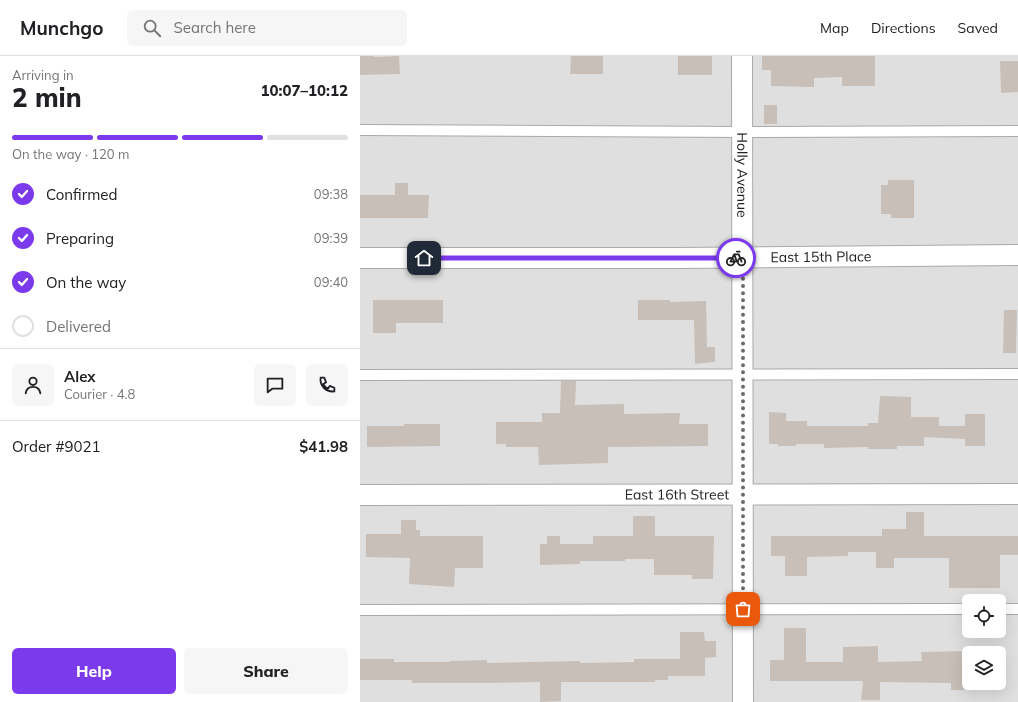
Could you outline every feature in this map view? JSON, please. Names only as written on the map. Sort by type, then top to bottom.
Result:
[{"type":"street","name":"Holly Avenue","points":[[742,56],[743,702]]},
{"type":"street","name":"East 15th Place","points":[[360,258],[1018,255]]},
{"type":"street","name":"East 16th Street","points":[[360,495],[1018,494]]},
{"type":"lane","points":[[360,130],[743,132],[1018,131]]},
{"type":"lane","points":[[360,375],[1018,374]]},
{"type":"lane","points":[[360,610],[962,609]]},
{"type":"lane","points":[[1006,609],[1018,609]]},
{"type":"shaded area","points":[[360,56],[1018,56],[1018,702],[360,702]]},
{"type":"building","points":[[360,56],[399,56],[400,74],[360,75]]},
{"type":"building","points":[[571,56],[603,56],[603,74],[570,74]]},
{"type":"building","points":[[678,56],[712,56],[712,75],[678,75]]},
{"type":"building","points":[[762,56],[875,56],[875,86],[842,86],[842,77],[814,78],[814,87],[771,86],[771,70],[762,70]]},
{"type":"building","points":[[1000,61],[1018,61],[1018,92],[1001,93]]},
{"type":"building","points":[[764,105],[777,105],[777,124],[764,124]]},
{"type":"building","points":[[888,180],[914,180],[914,218],[891,218],[891,214],[881,214],[881,185],[888,185]]},
{"type":"building","points":[[395,183],[408,183],[408,195],[429,195],[428,218],[360,218],[360,195],[395,195]]},
{"type":"building","points":[[373,300],[443,300],[443,323],[396,323],[396,333],[373,333]]},
{"type":"building","points":[[638,300],[670,300],[670,302],[706,301],[707,347],[715,347],[715,362],[695,364],[694,320],[638,320]]},
{"type":"building","points":[[1004,310],[1017,310],[1016,353],[1003,353]]},
{"type":"building","points":[[561,381],[576,381],[575,405],[624,404],[624,414],[680,413],[679,424],[708,424],[708,446],[608,447],[608,463],[539,465],[538,447],[506,447],[506,444],[496,444],[496,422],[542,422],[542,413],[560,413]]},
{"type":"building","points":[[880,396],[911,397],[911,417],[939,417],[939,426],[965,426],[965,414],[985,414],[985,446],[965,446],[965,439],[924,437],[924,446],[897,446],[897,449],[868,449],[868,447],[824,448],[824,444],[796,444],[796,446],[778,446],[778,444],[769,444],[769,412],[786,413],[786,421],[807,421],[807,426],[868,426],[868,423],[878,423]]},
{"type":"building","points":[[404,424],[440,424],[440,446],[367,447],[367,426],[404,426]]},
{"type":"building","points":[[906,512],[924,512],[924,536],[1018,536],[1018,555],[1000,555],[1000,588],[949,588],[949,558],[894,558],[894,568],[876,568],[876,552],[848,552],[848,556],[807,557],[807,576],[785,576],[785,556],[771,556],[771,536],[882,536],[882,529],[906,529]]},
{"type":"building","points":[[633,516],[655,516],[655,536],[714,536],[713,579],[692,579],[692,575],[654,575],[654,559],[625,559],[625,561],[580,561],[580,564],[540,565],[540,544],[547,544],[547,536],[560,536],[560,544],[593,544],[593,536],[633,536]]},
{"type":"building","points":[[401,520],[416,520],[416,530],[420,530],[420,536],[483,536],[483,568],[455,568],[454,587],[409,584],[410,558],[366,557],[366,534],[401,534]]},
{"type":"building","points":[[784,628],[806,628],[806,662],[843,662],[843,647],[878,646],[878,662],[922,661],[921,652],[962,651],[962,690],[951,690],[951,683],[880,682],[880,700],[861,700],[863,682],[861,681],[770,681],[770,660],[784,660]]},
{"type":"building","points":[[680,632],[704,632],[705,641],[716,641],[716,657],[705,658],[705,676],[668,676],[668,680],[655,680],[655,682],[561,682],[561,701],[540,702],[540,682],[412,683],[412,680],[360,680],[360,659],[394,659],[394,662],[450,662],[487,660],[487,663],[580,661],[580,663],[634,662],[634,659],[680,659]]},
{"type":"way so far","points":[[736,258],[743,257],[743,609]]},
{"type":"route","points":[[424,258],[736,258]]}]
